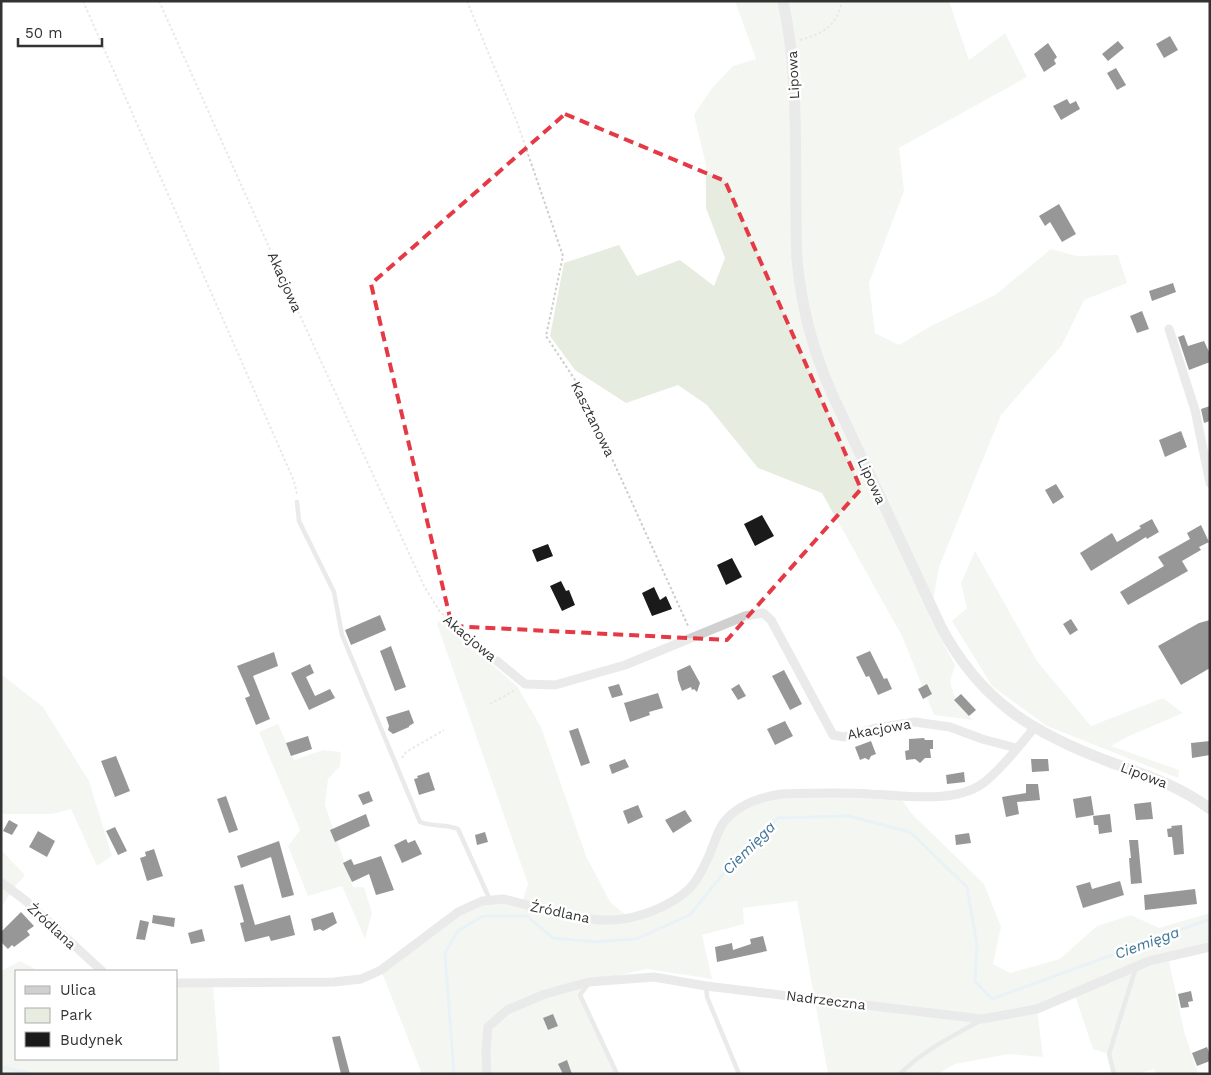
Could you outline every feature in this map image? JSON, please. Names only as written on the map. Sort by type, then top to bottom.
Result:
[{"type":"street","name":"Lipowa","points":[[783,1],[791,42],[794,79],[797,257],[804,307],[816,356],[945,635],[967,669],[984,688],[1010,711],[1034,728],[1070,746],[1168,783],[1210,809]]},
{"type":"street","points":[[1169,330],[1195,410],[1210,483]]},
{"type":"street","name":"Akacjowa","points":[[497,661],[525,684],[556,685],[625,665],[745,616],[763,613],[771,620],[833,735],[844,737],[876,728],[915,722],[950,727],[982,739],[1016,748]]},
{"type":"street","name":"Źródlana","points":[[178,984],[334,982],[361,979],[381,970],[458,912],[482,901],[503,899],[582,918],[614,920],[643,914],[670,902],[689,888],[698,877],[725,820],[743,806],[767,796],[781,794],[870,794],[918,797],[961,793],[982,784],[1034,728]]},
{"type":"street","name":"Źródlana","points":[[1,882],[28,903],[101,970]]},
{"type":"street","name":"Nadrzeczna","points":[[487,1074],[488,1027],[501,1015],[507,1010],[545,994],[590,982],[654,977],[706,986],[982,1019],[1037,1009],[1149,961],[1210,947]]},
{"type":"lane","points":[[297,502],[299,521],[334,592],[342,635],[420,822],[426,825],[450,826],[458,829],[490,900]]},
{"type":"lane","points":[[1114,1074],[1109,1054],[1136,966]]},
{"type":"lane","points":[[590,982],[580,995],[617,1074]]},
{"type":"lane","points":[[706,986],[707,997],[739,1074]]},
{"type":"lane","points":[[900,1074],[906,1067],[946,1040],[982,1019]]},
{"type":"path","points":[[83,1],[294,482],[297,502]]},
{"type":"path","name":"Akacjowa","points":[[159,1],[285,283],[424,586],[440,612],[497,661]]},
{"type":"path","name":"Kasztanowa","points":[[467,1],[517,122],[563,256],[546,336],[580,386],[692,637]]},
{"type":"path","points":[[791,42],[807,38],[834,23],[839,14],[842,1]]},
{"type":"path","points":[[490,704],[525,684]]},
{"type":"path","points":[[397,766],[406,752],[444,730]]},
{"type":"highlighted area","points":[[565,114],[725,181],[861,489],[727,640],[452,626],[371,284]]},
{"type":"green space","points":[[735,1],[949,1],[969,60],[1005,33],[1027,77],[899,148],[904,191],[869,283],[875,333],[899,345],[931,326],[995,295],[1051,249],[1077,256],[1118,255],[1127,283],[1084,300],[1062,345],[1001,415],[939,567],[930,618],[955,665],[950,682],[956,701],[973,720],[934,715],[902,636],[822,493],[758,468],[707,405],[678,385],[626,403],[575,370],[550,336],[564,263],[619,245],[637,276],[680,260],[714,286],[725,258],[706,208],[706,165],[694,115],[712,88],[733,66],[756,59]]},
{"type":"green space","points":[[975,551],[1037,661],[1091,726],[1163,698],[1183,713],[1129,736],[1111,746],[1179,770],[1178,778],[1047,726],[992,686],[952,621],[967,608],[961,583]]},
{"type":"green space","points":[[446,614],[483,657],[517,686],[541,727],[586,856],[610,902],[628,917],[643,914],[689,888],[733,813],[781,794],[899,796],[912,814],[984,884],[1001,927],[993,964],[1010,973],[1060,959],[1097,926],[1131,915],[1159,928],[1210,913],[1210,947],[1168,957],[1184,1031],[1198,1074],[1156,1074],[1154,1069],[1137,1074],[1114,1074],[1109,1054],[1093,1049],[1074,993],[1037,1009],[1043,1057],[1008,1054],[955,1064],[938,1074],[828,1074],[797,901],[743,908],[744,924],[702,935],[712,979],[647,969],[589,982],[581,995],[617,1074],[422,1074],[381,970],[482,901],[522,903],[528,884],[437,624]]},
{"type":"green space","points":[[1,674],[43,707],[89,781],[112,856],[97,866],[71,809],[52,814],[1,814]]},
{"type":"green space","points":[[278,724],[294,760],[323,750],[341,752],[340,766],[328,779],[325,805],[353,887],[364,887],[372,913],[365,939],[342,886],[308,896],[288,846],[300,830],[259,732]]},
{"type":"green space","points":[[1,850],[25,875],[12,890],[1,908]]},
{"type":"green space","points":[[20,961],[37,970],[15,970],[15,1060],[178,1060],[178,983],[213,984],[220,1074],[1,1074],[1,971]]},
{"type":"building","points":[[1170,36],[1178,50],[1164,58],[1156,44]]},
{"type":"building","points":[[1118,41],[1124,48],[1108,61],[1102,54]]},
{"type":"building","points":[[1048,43],[1057,57],[1054,60],[1056,64],[1044,72],[1034,54]]},
{"type":"building","points":[[1116,68],[1126,85],[1117,90],[1107,73]]},
{"type":"building","points":[[1067,99],[1070,104],[1076,101],[1080,109],[1061,120],[1053,106]]},
{"type":"building","points":[[1059,204],[1076,234],[1062,242],[1050,222],[1045,226],[1039,216]]},
{"type":"building","points":[[1173,283],[1176,292],[1152,301],[1149,291]]},
{"type":"building","points":[[1142,311],[1149,329],[1137,333],[1130,316]]},
{"type":"building","points":[[1184,335],[1188,346],[1204,341],[1210,354],[1210,362],[1189,370],[1178,337]]},
{"type":"building","points":[[1210,406],[1210,421],[1204,423],[1201,409]]},
{"type":"building","points":[[1181,431],[1187,447],[1165,457],[1159,440]]},
{"type":"building","points":[[1056,484],[1064,497],[1053,504],[1045,490]]},
{"type":"building","points":[[762,515],[774,536],[755,546],[744,524]]},
{"type":"building","points":[[1152,519],[1159,532],[1147,539],[1146,537],[1091,571],[1080,553],[1112,533],[1117,542]]},
{"type":"building","points":[[1201,525],[1209,542],[1199,547],[1201,550],[1182,561],[1188,571],[1128,605],[1120,592],[1164,566],[1158,557],[1190,539],[1187,533]]},
{"type":"building","points":[[548,544],[553,556],[537,562],[532,550]]},
{"type":"building","points":[[732,558],[742,577],[726,585],[717,565]]},
{"type":"building","points":[[561,581],[566,591],[569,590],[575,605],[562,611],[550,586]]},
{"type":"building","points":[[654,587],[660,600],[666,596],[672,609],[652,616],[642,593]]},
{"type":"building","points":[[380,615],[386,630],[351,645],[345,630]]},
{"type":"building","points":[[1071,619],[1078,630],[1070,635],[1063,624]]},
{"type":"building","points":[[1210,620],[1210,668],[1181,685],[1158,646],[1199,623]]},
{"type":"building","points":[[391,646],[406,687],[395,691],[380,651]]},
{"type":"building","points":[[870,651],[884,679],[887,678],[892,689],[878,695],[869,676],[866,677],[856,657]]},
{"type":"building","points":[[274,652],[278,666],[253,676],[270,719],[256,725],[245,698],[250,696],[237,666]]},
{"type":"building","points":[[310,664],[314,673],[306,677],[315,696],[330,689],[335,698],[309,710],[291,673]]},
{"type":"building","points":[[690,665],[700,683],[697,692],[694,689],[692,690],[691,687],[682,691],[678,680],[677,671]]},
{"type":"building","points":[[784,670],[802,704],[790,710],[772,676]]},
{"type":"building","points":[[619,684],[623,695],[612,698],[608,687]]},
{"type":"building","points":[[739,684],[746,696],[738,700],[731,689]]},
{"type":"building","points":[[927,684],[932,694],[923,699],[918,689]]},
{"type":"building","points":[[658,693],[663,708],[649,712],[650,715],[630,722],[624,703]]},
{"type":"building","points":[[961,694],[976,710],[969,716],[954,700]]},
{"type":"building","points":[[409,710],[414,723],[393,734],[388,730],[389,726],[386,717]]},
{"type":"building","points":[[785,721],[793,736],[775,745],[767,729]]},
{"type":"building","points":[[578,728],[590,763],[581,766],[569,731]]},
{"type":"building","points":[[308,736],[312,749],[291,756],[286,743]]},
{"type":"building","points":[[924,738],[925,740],[933,740],[933,749],[930,749],[931,758],[925,758],[920,763],[915,759],[906,760],[905,751],[909,750],[909,739]]},
{"type":"building","points":[[871,741],[876,754],[871,756],[869,760],[865,758],[860,760],[855,747]]},
{"type":"building","points":[[1210,741],[1210,755],[1192,758],[1191,743]]},
{"type":"building","points":[[116,756],[130,791],[115,797],[101,761]]},
{"type":"building","points":[[625,759],[629,767],[612,774],[609,765]]},
{"type":"building","points":[[1031,759],[1048,759],[1049,771],[1032,772]]},
{"type":"building","points":[[429,772],[435,790],[419,795],[414,779]]},
{"type":"building","points":[[964,772],[965,782],[947,784],[946,775]]},
{"type":"building","points":[[1026,784],[1038,784],[1040,800],[1017,802],[1019,814],[1006,817],[1002,797],[1026,793]]},
{"type":"building","points":[[369,791],[373,801],[363,805],[358,795]]},
{"type":"building","points":[[226,796],[238,830],[229,833],[217,799]]},
{"type":"building","points":[[1091,796],[1094,815],[1076,818],[1073,799]]},
{"type":"building","points":[[1151,802],[1153,819],[1136,820],[1134,804]]},
{"type":"building","points":[[638,805],[643,817],[628,824],[623,811]]},
{"type":"building","points":[[685,810],[692,821],[673,833],[665,820]]},
{"type":"building","points":[[366,814],[370,826],[335,842],[330,830]]},
{"type":"building","points":[[1110,814],[1112,832],[1099,834],[1098,825],[1094,825],[1093,816]]},
{"type":"building","points":[[9,820],[18,825],[12,835],[3,831]]},
{"type":"building","points":[[1182,825],[1184,854],[1174,855],[1172,837],[1168,837],[1167,829],[1172,828],[1171,826]]},
{"type":"building","points":[[115,827],[127,851],[118,855],[106,831]]},
{"type":"building","points":[[38,831],[55,841],[47,857],[29,847]]},
{"type":"building","points":[[485,832],[488,842],[477,845],[475,835]]},
{"type":"building","points":[[969,833],[971,843],[956,845],[955,835]]},
{"type":"building","points":[[406,839],[408,843],[415,840],[422,854],[402,863],[394,845]]},
{"type":"building","points":[[1129,840],[1138,840],[1142,883],[1131,884]]},
{"type":"building","points":[[279,841],[294,895],[282,898],[271,857],[241,868],[237,856]]},
{"type":"building","points":[[154,849],[163,876],[147,881],[140,858],[146,856],[145,852]]},
{"type":"building","points":[[381,856],[394,890],[376,895],[369,874],[352,882],[343,863],[351,859],[354,865]]},
{"type":"building","points":[[1120,881],[1124,895],[1083,908],[1076,886],[1090,882],[1092,889]]},
{"type":"building","points":[[243,884],[255,925],[290,915],[295,935],[271,941],[269,936],[245,942],[240,923],[244,922],[234,886]]},
{"type":"building","points":[[1195,889],[1197,904],[1145,910],[1144,895]]},
{"type":"building","points":[[21,912],[34,926],[27,931],[30,935],[14,947],[12,945],[8,949],[1,942],[1,932]]},
{"type":"building","points":[[333,912],[337,923],[323,931],[320,929],[314,931],[311,919]]},
{"type":"building","points":[[153,915],[175,918],[174,927],[152,923]]},
{"type":"building","points":[[140,920],[149,922],[145,940],[136,939]]},
{"type":"building","points":[[202,929],[205,941],[191,944],[188,933]]},
{"type":"building","points":[[763,936],[767,951],[717,962],[715,947],[732,943],[733,950],[751,944],[750,939]]},
{"type":"building","points":[[1191,991],[1193,1001],[1188,1002],[1189,1007],[1181,1008],[1178,994]]},
{"type":"building","points":[[553,1014],[558,1026],[548,1030],[543,1018]]},
{"type":"building","points":[[340,1036],[350,1074],[341,1074],[332,1037]]},
{"type":"building","points":[[1207,1047],[1210,1061],[1197,1066],[1192,1053]]},
{"type":"building","points":[[567,1060],[572,1074],[563,1074],[558,1064]]},
{"type":"waterway","name":"Ciemięga","points":[[454,1074],[445,953],[458,931],[483,916],[527,916],[553,938],[595,942],[636,939],[690,915],[735,859],[778,818],[849,816],[910,832],[967,887],[977,944],[975,981],[992,999],[1210,920]]},
{"type":"waterway","name":"Ciemięga","points":[[1,1067],[32,1074]]}]
